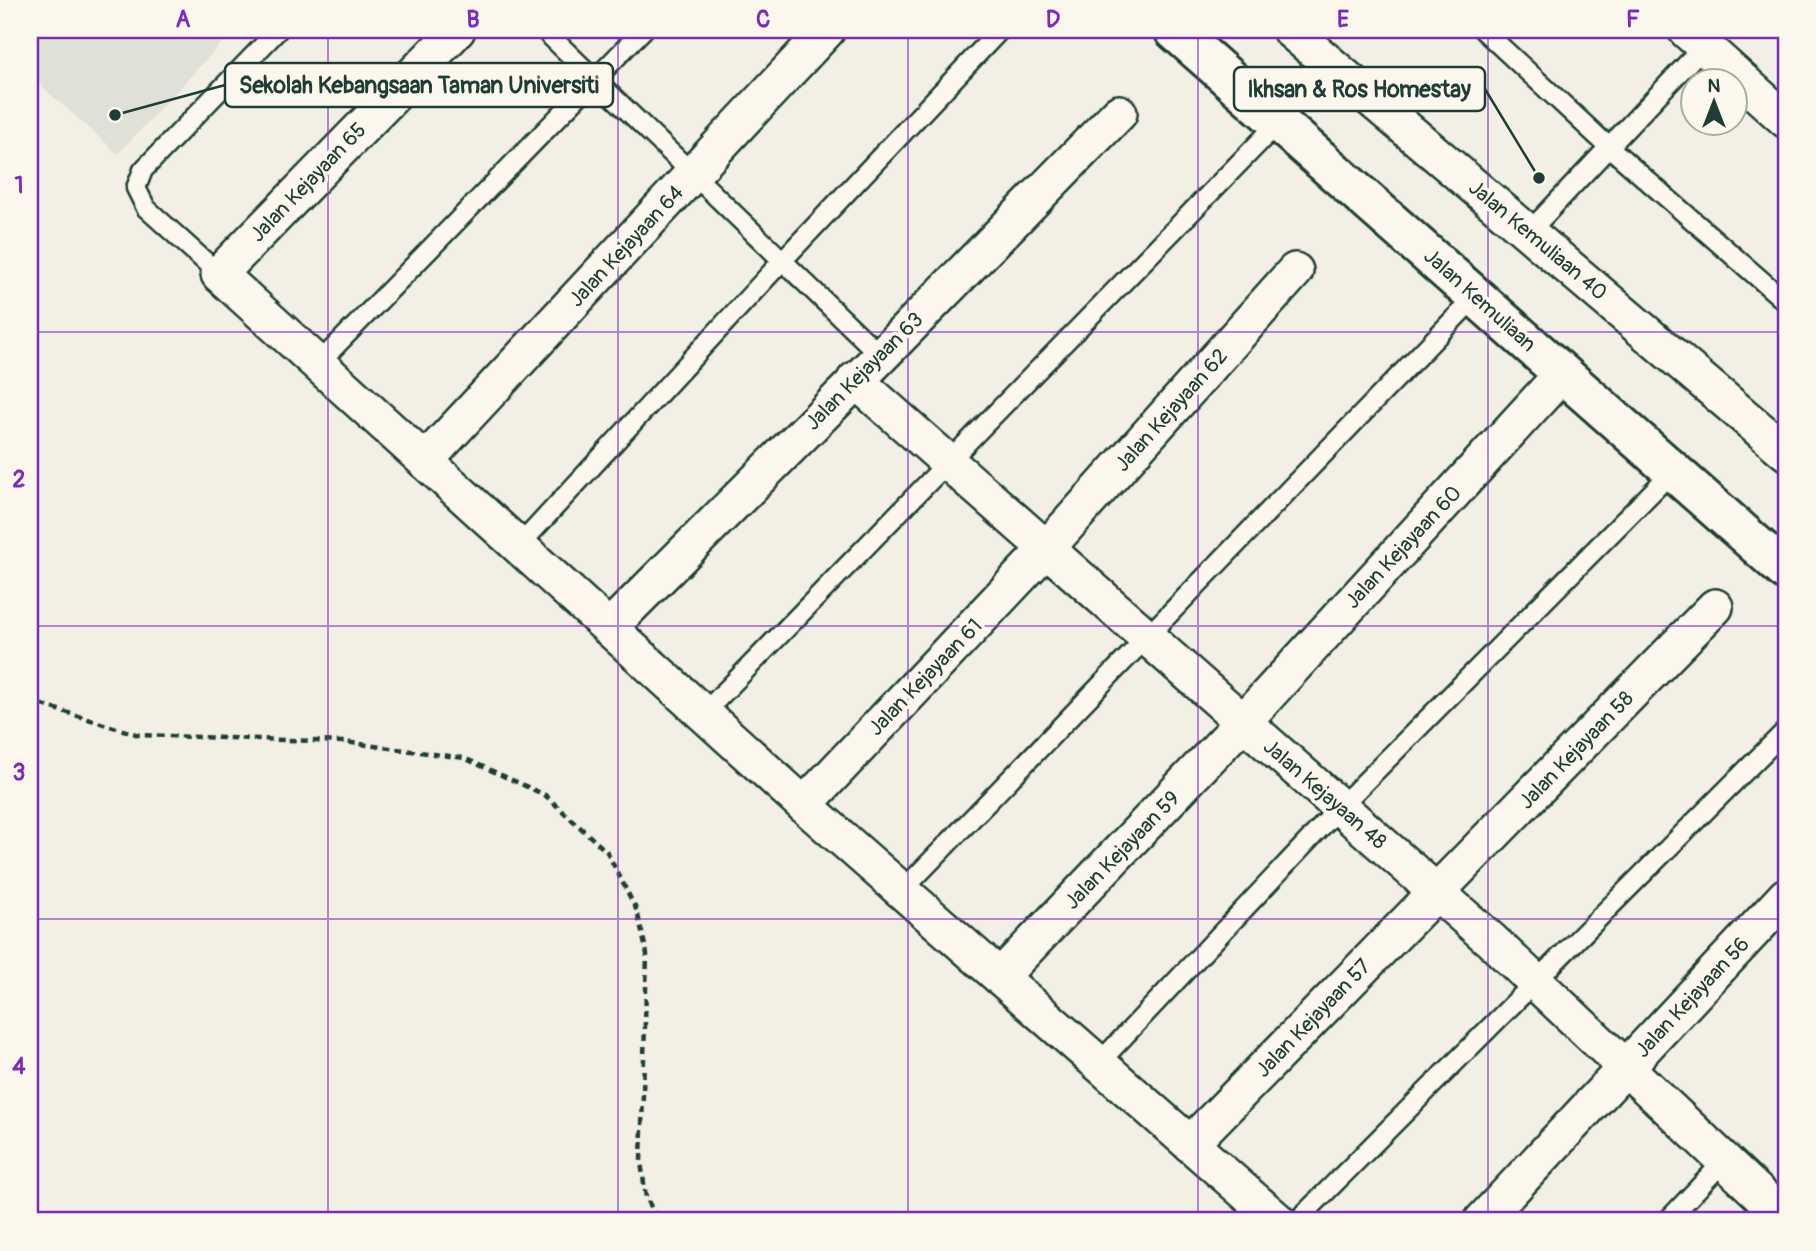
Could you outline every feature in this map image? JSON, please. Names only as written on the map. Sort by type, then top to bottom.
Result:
[{"type":"street","name":"Jalan Kejayaan 65","points":[[219,274],[457,30]]},
{"type":"street","name":"Jalan Kejayaan 64","points":[[425,461],[827,30]]},
{"type":"street","name":"Jalan Kemuliaan","points":[[1174,30],[1786,571]]},
{"type":"street","name":"Jalan Kemuliaan 40","points":[[1290,30],[1786,452]]},
{"type":"street","points":[[1703,35],[1786,121]]},
{"type":"street","name":"Jalan Kejayaan 63","points":[[609,628],[1119,113]]},
{"type":"street","name":"Jalan Kejayaan 62","points":[[1046,549],[1295,271]]},
{"type":"street","points":[[219,274],[804,805],[1278,1221]]},
{"type":"street","name":"Jalan Kejayaan 60","points":[[1243,722],[1563,373]]},
{"type":"street","name":"Jalan Kejayaan 48","points":[[855,380],[1436,892],[1786,1219]]},
{"type":"street","name":"Jalan Kejayaan 61","points":[[804,805],[1046,549]]},
{"type":"street","name":"Jalan Kejayaan 58","points":[[1436,892],[1715,607]]},
{"type":"street","name":"Jalan Kejayaan 59","points":[[1000,977],[1243,722]]},
{"type":"street","name":"Jalan Kejayaan 57","points":[[1190,1144],[1436,892]]},
{"type":"street","name":"Jalan Kejayaan 56","points":[[1482,1221],[1785,899]]},
{"type":"lane","points":[[219,274],[146,208],[136,188],[143,170],[278,30]]},
{"type":"lane","points":[[544,30],[881,356]]},
{"type":"lane","points":[[318,364],[643,30]]},
{"type":"lane","points":[[519,547],[999,30]]},
{"type":"lane","points":[[1483,30],[1609,147],[1786,302]]},
{"type":"lane","points":[[1529,232],[1609,147],[1703,35]]},
{"type":"lane","points":[[703,714],[1279,122]]},
{"type":"lane","points":[[902,891],[1476,296]]},
{"type":"lane","points":[[1098,1063],[1340,807],[1673,471]]},
{"type":"lane","points":[[1297,1221],[1786,730]]},
{"type":"lane","points":[[1667,1221],[1724,1161]]},
{"type":"path","points":[[30,701],[139,735],[345,741],[464,758],[545,795],[607,852],[637,911],[647,954],[641,1162],[646,1197],[658,1221]]},
{"type":"path","points":[[940,1221],[964,1221]]},
{"type":"shaded area","points":[[30,30],[234,30],[118,154],[30,76]]},
{"type":"place","name":"Sekolah Kebangsaan Taman Universiti","points":[[115,115]]},
{"type":"place","name":"Ikhsan & Ros Homestay","points":[[1539,178]]}]
